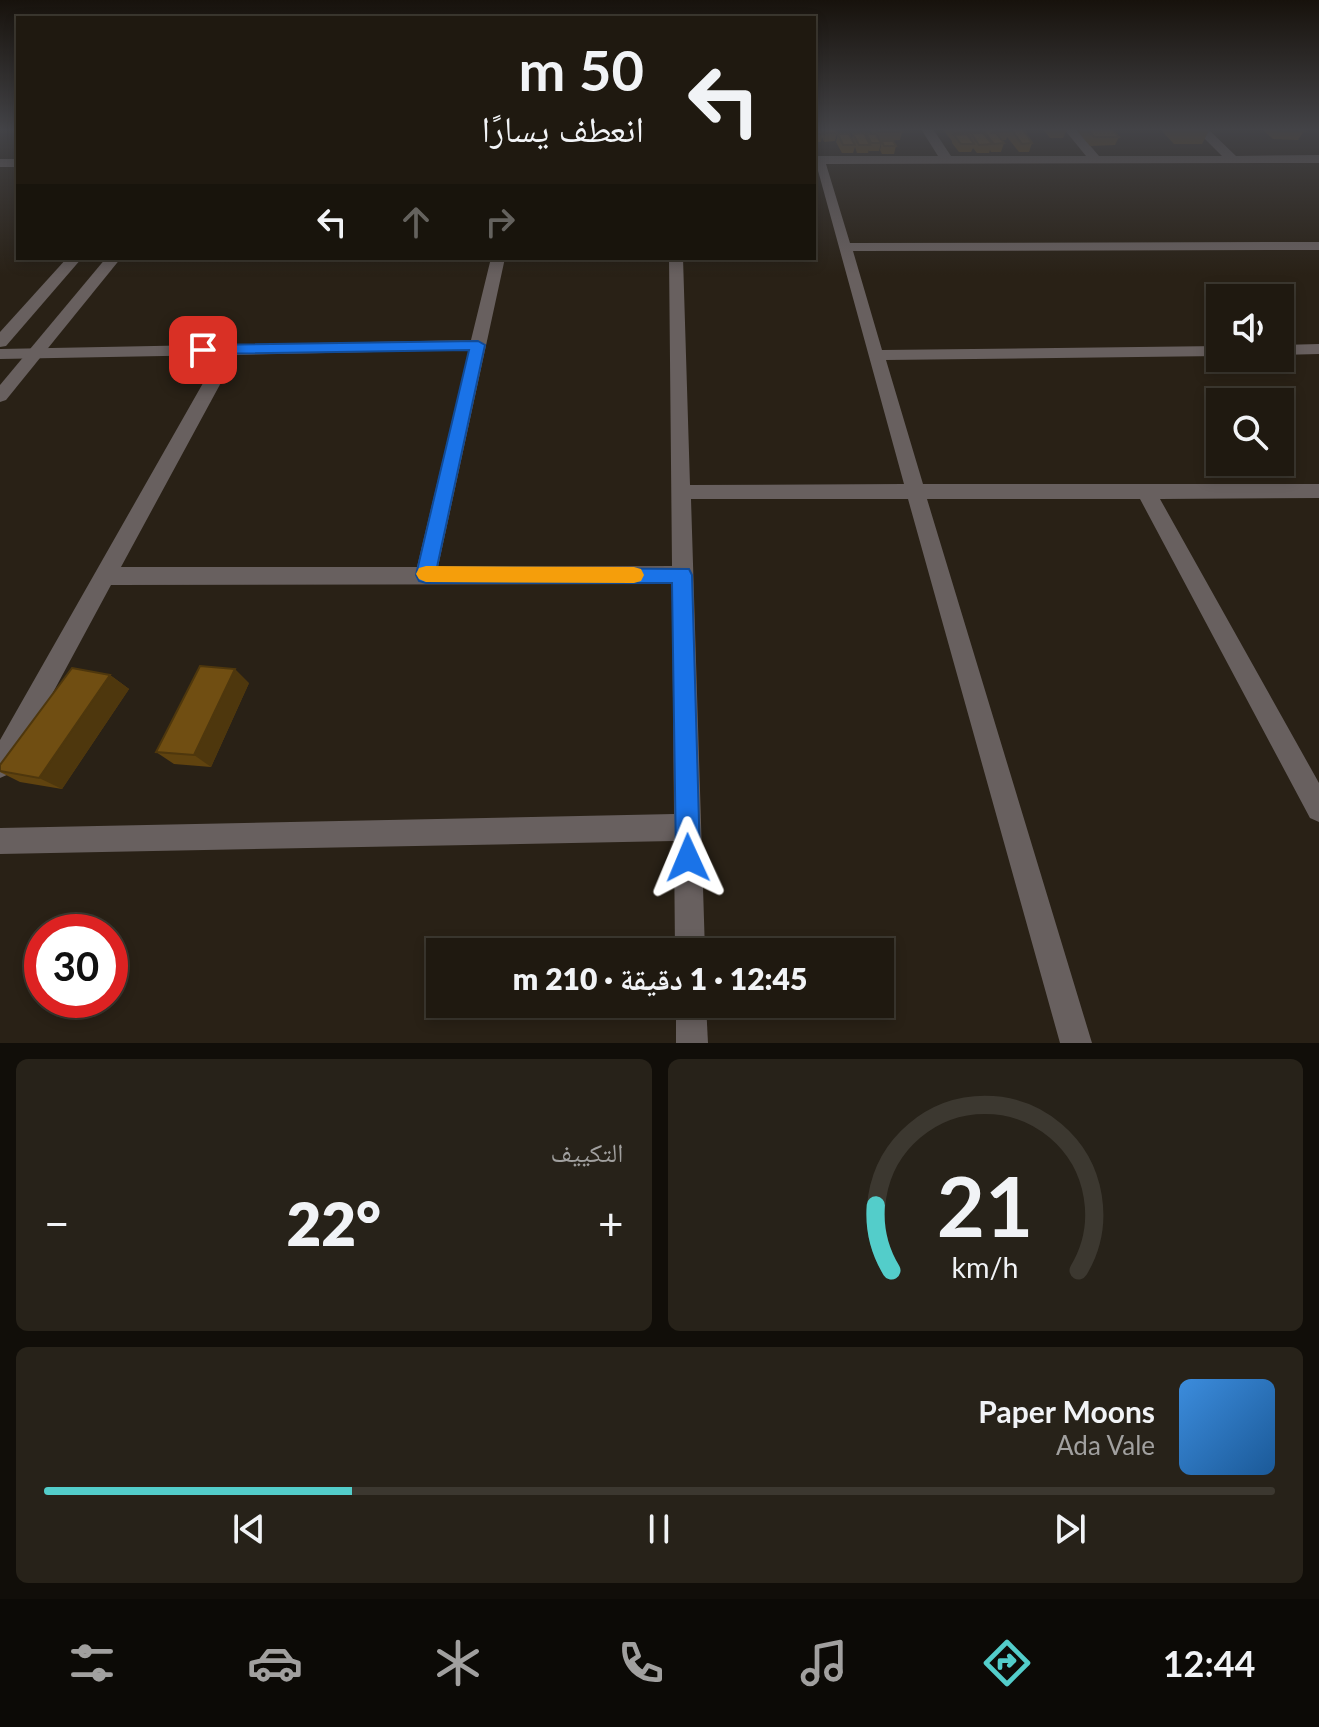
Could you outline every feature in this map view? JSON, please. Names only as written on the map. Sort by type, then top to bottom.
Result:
[{"type":"street","points":[[822,178],[1076,1043]]},
{"type":"street","points":[[844,247],[1319,246]]},
{"type":"street","points":[[0,342],[73,260]]},
{"type":"street","points":[[0,396],[112,260]]},
{"type":"street","points":[[426,575],[498,260]]},
{"type":"street","points":[[676,260],[690,938]]},
{"type":"street","points":[[0,354],[478,345]]},
{"type":"street","points":[[0,765],[231,349]]},
{"type":"street","points":[[1294,350],[1319,349]]},
{"type":"street","points":[[875,355],[1206,351]]},
{"type":"street","points":[[1146,491],[1319,809]]},
{"type":"street","points":[[680,492],[1319,491]]},
{"type":"street","points":[[105,576],[682,575]]},
{"type":"street","points":[[0,841],[687,827]]},
{"type":"street","points":[[691,1018],[692,1043]]},
{"type":"building","points":[[200,666],[235,669],[194,755],[156,752]]},
{"type":"building","points":[[72,668],[110,675],[39,778],[0,771],[0,765]]},
{"type":"slow traffic","points":[[426,574],[634,575]]},
{"type":"route","points":[[203,350],[478,345],[426,575],[682,575],[688,858]]}]
